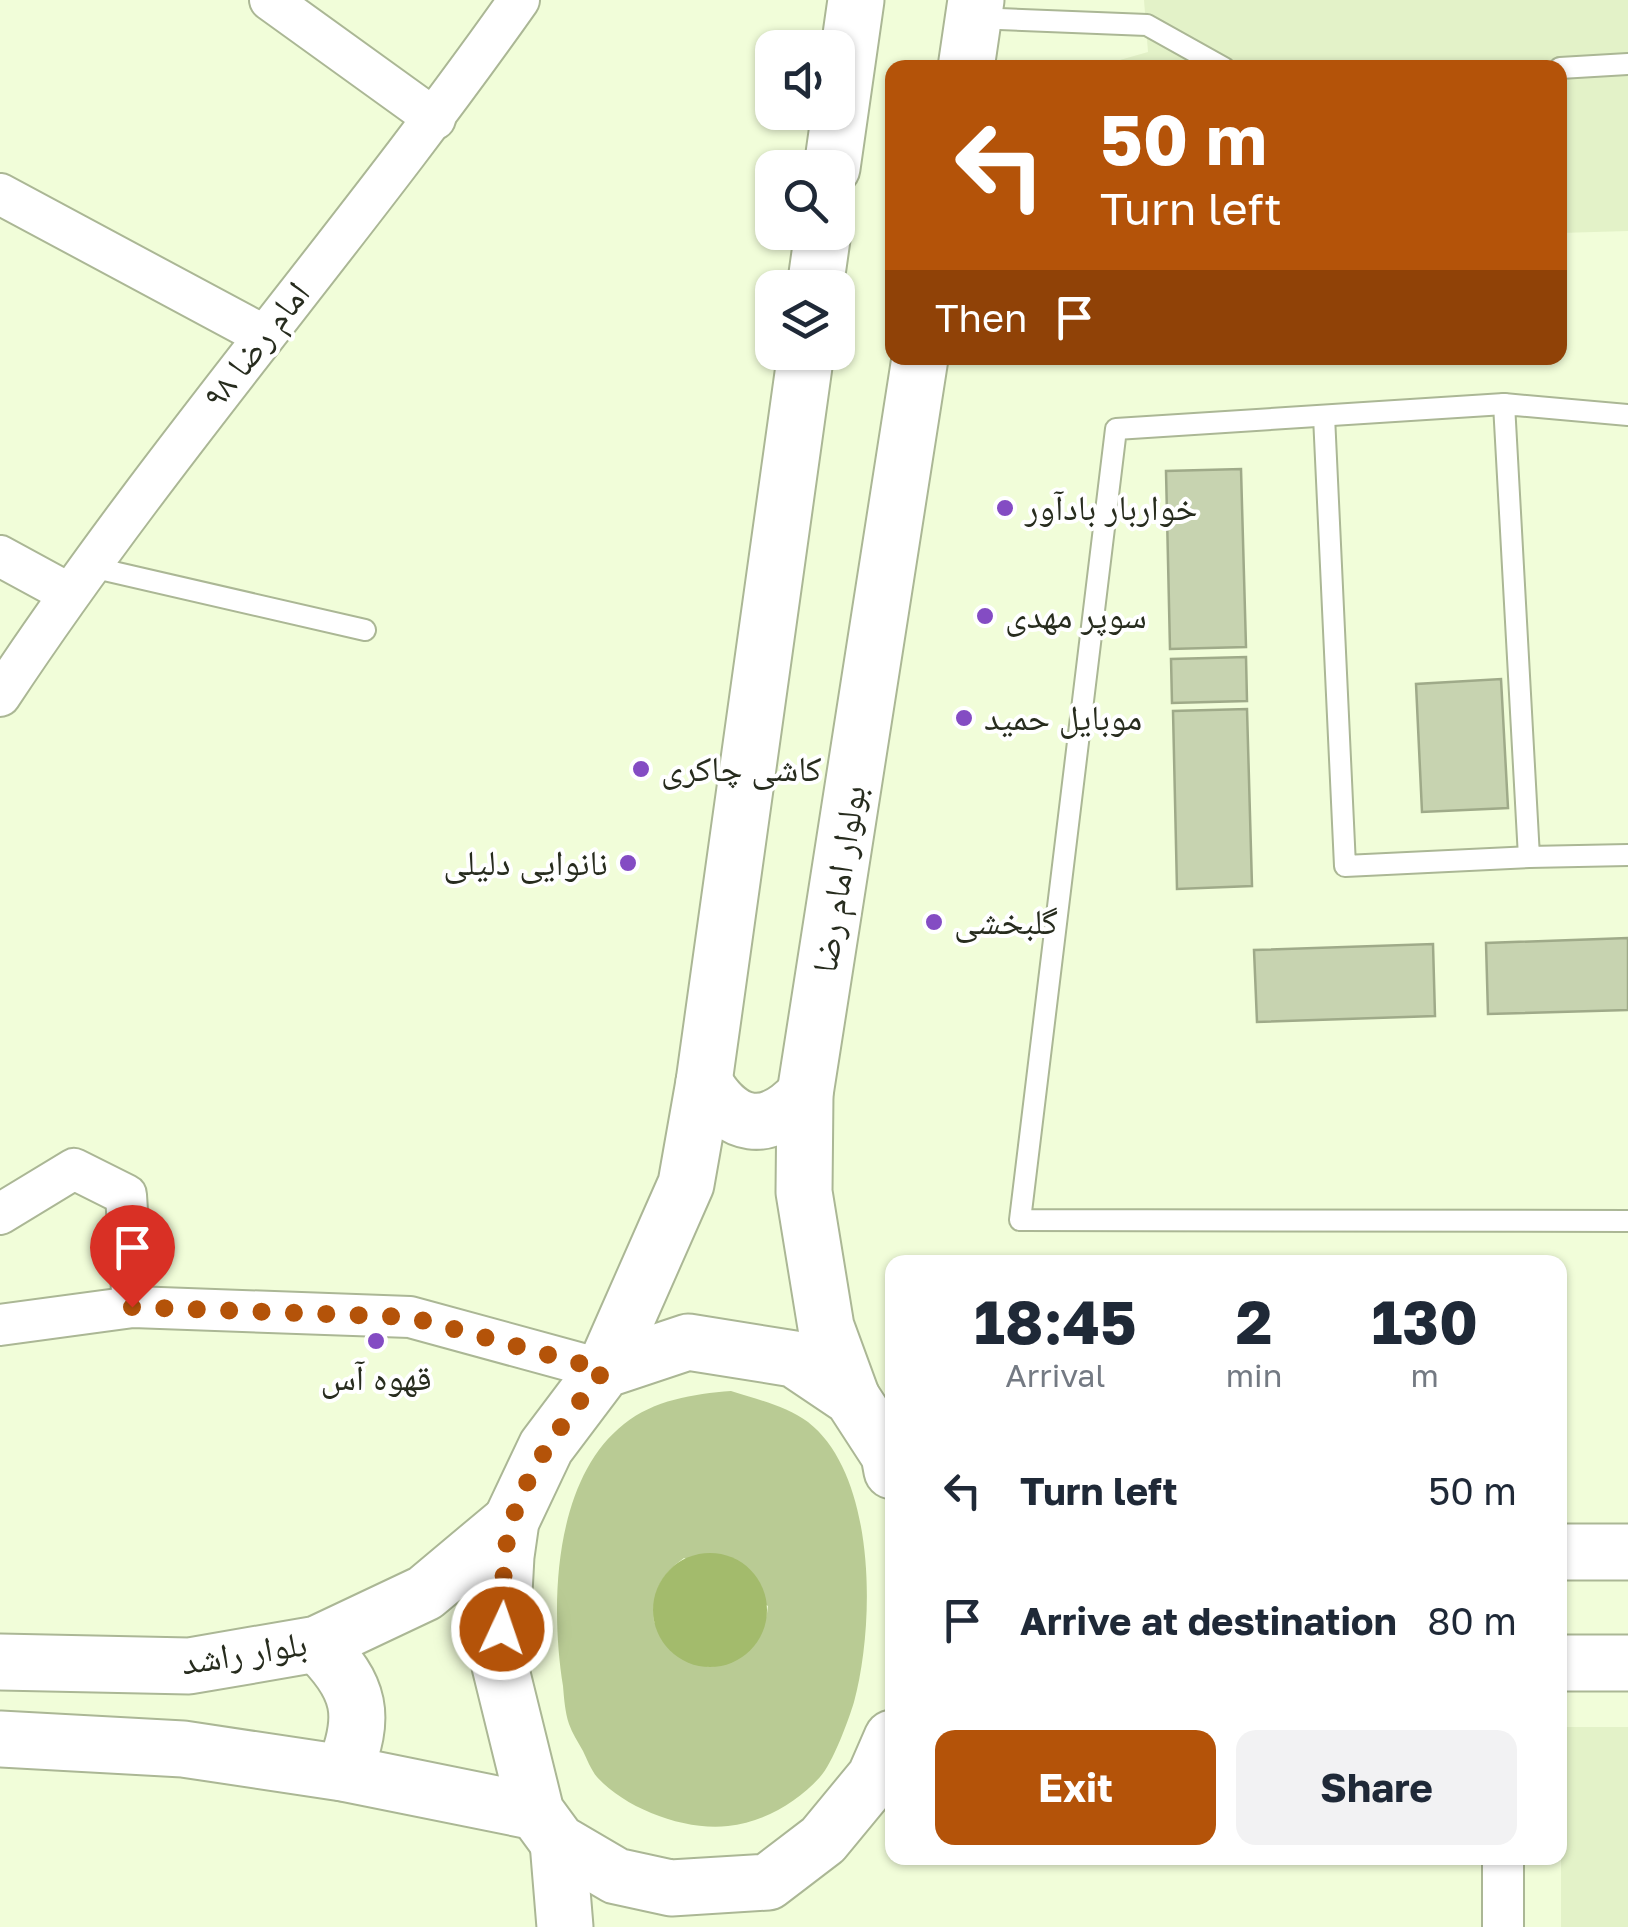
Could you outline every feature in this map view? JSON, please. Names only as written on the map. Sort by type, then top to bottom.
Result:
[{"type":"main road","points":[[835,150],[856,0]]},
{"type":"main road","name":"بولوار امام رضا","points":[[852,1398],[826,1326],[807,1212],[805,1094],[919,365]]},
{"type":"main road","points":[[565,1927],[547,1827],[500,1666],[506,1556],[512,1521],[546,1448],[604,1370],[686,1184],[704,1082],[803,370]]},
{"type":"main road","points":[[704,1082],[717,1104],[738,1118],[764,1121],[788,1113],[805,1094]]},
{"type":"main road","points":[[604,1370],[688,1342],[794,1359],[852,1398],[885,1451]]},
{"type":"main road","name":"بلوار راشد","points":[[0,1662],[189,1666],[317,1644],[424,1592],[512,1521]]},
{"type":"main road","points":[[1567,1552],[1628,1552]]},
{"type":"main road","points":[[317,1644],[343,1670],[358,1703],[357,1739],[343,1773]]},
{"type":"main road","points":[[1567,1663],[1628,1663]]},
{"type":"main road","points":[[0,1739],[182,1749],[343,1773],[547,1827],[616,1876],[762,1904],[823,1840],[885,1762]]},
{"type":"street","points":[[270,0],[435,119]]},
{"type":"street","name":"امام رضا ۹۸","points":[[0,696],[78,579],[263,335],[435,119],[518,0]]},
{"type":"street","points":[[0,194],[263,335]]},
{"type":"street","points":[[0,556],[78,579]]},
{"type":"street","points":[[0,1214],[74,1169],[126,1195],[132,1307]]},
{"type":"street","points":[[0,1326],[132,1307],[410,1317],[604,1370]]},
{"type":"street","points":[[1503,1865],[1503,1927]]},
{"type":"lane","points":[[972,28],[1146,25],[1209,60]]},
{"type":"lane","points":[[1567,68],[1628,64]]},
{"type":"lane","points":[[1628,415],[1504,404],[1116,429],[1020,1220],[1628,1221]]},
{"type":"lane","points":[[1504,404],[1529,857]]},
{"type":"lane","points":[[1324,416],[1345,866],[1628,855]]},
{"type":"lane","points":[[78,579],[366,630]]},
{"type":"shaded area","points":[[1144,0],[1628,0],[1628,231],[1567,233],[1567,60],[1120,60],[1148,52]]},
{"type":"shaded area","points":[[731,1391],[790,1412],[808,1422],[831,1446],[847,1478],[858,1514],[867,1594],[861,1670],[854,1702],[825,1771],[801,1795],[766,1816],[711,1827],[675,1821],[640,1808],[595,1774],[572,1731],[565,1705],[559,1654],[558,1583],[570,1510],[600,1448],[624,1424],[648,1409],[688,1396]],"holes":[[[684,1558],[768,1606],[762,1630],[750,1648],[732,1661],[708,1667],[654,1622],[659,1585]]]},
{"type":"shaded area","points":[[710,1553],[732,1557],[750,1570],[763,1588],[767,1610],[763,1632],[750,1650],[732,1663],[710,1667],[688,1663],[670,1650],[657,1632],[653,1610],[657,1588],[670,1570],[688,1557]]},
{"type":"shaded area","points":[[1567,1727],[1628,1727],[1628,1927],[1561,1927],[1561,1865],[1567,1865]]},
{"type":"building","points":[[1241,469],[1246,647],[1170,649],[1166,471]]},
{"type":"building","points":[[1246,657],[1247,701],[1172,703],[1171,659]]},
{"type":"building","points":[[1501,679],[1508,808],[1422,812],[1416,684]]},
{"type":"building","points":[[1247,709],[1252,886],[1177,889],[1173,711]]},
{"type":"building","points":[[1628,938],[1628,1010],[1488,1014],[1486,943]]},
{"type":"building","points":[[1433,944],[1435,1016],[1257,1022],[1254,950]]},
{"type":"place","name":"خواربار بادآور","points":[[1005,508]]},
{"type":"place","name":"سوپر مهدی","points":[[985,616]]},
{"type":"place","name":"موبایل حمید","points":[[964,718]]},
{"type":"place","name":"کاشی چاکری","points":[[641,769]]},
{"type":"place","name":"نانوایی دلیلی","points":[[628,863]]},
{"type":"place","name":"گلبخشی","points":[[934,922]]},
{"type":"place","name":"قهوه آس","points":[[376,1341]]},
{"type":"route","points":[[132,1307],[410,1317],[604,1370],[546,1448],[512,1521],[502,1629]]}]
